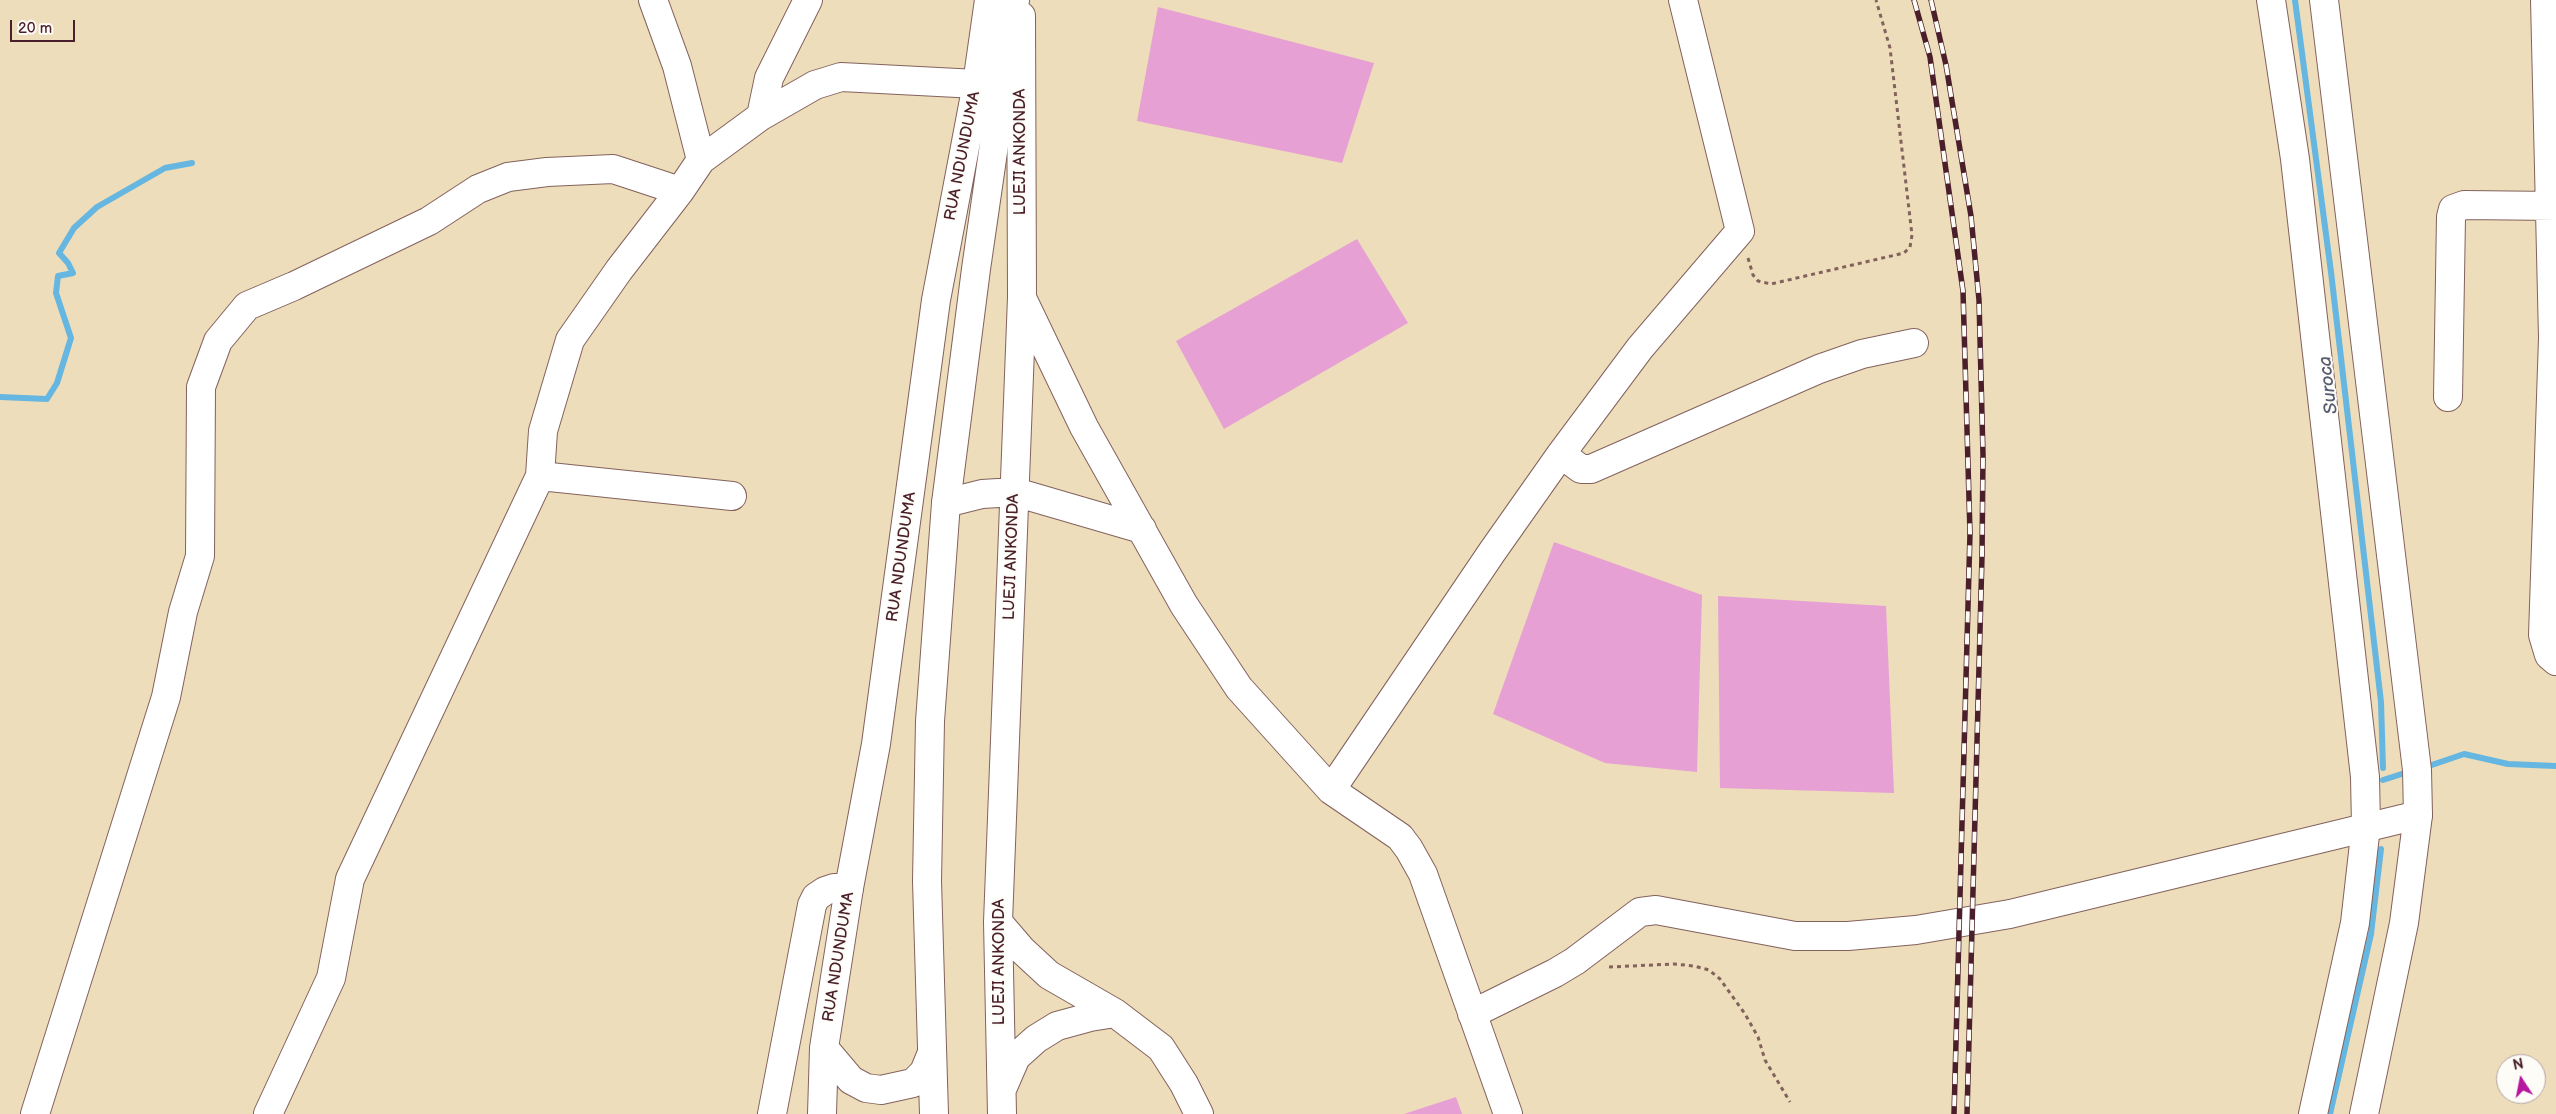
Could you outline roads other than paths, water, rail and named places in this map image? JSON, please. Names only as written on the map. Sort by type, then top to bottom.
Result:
[{"type":"street","points":[[653,0],[677,66],[701,160]]},
{"type":"street","points":[[761,116],[769,78],[808,0]]},
{"type":"street","name":"RUA NDUNDUMA","points":[[822,1114],[824,1048],[849,888],[879,725],[936,300],[977,84],[989,0]]},
{"type":"street","name":"RUA NDUNDUMA","points":[[931,1055],[927,881],[930,721],[946,503],[976,269],[1014,0]]},
{"type":"street","name":"LUEJI ANKONDA","points":[[1002,1102],[998,922],[1022,297],[1021,0]]},
{"type":"street","points":[[1331,790],[1492,552],[1561,454],[1640,348],[1740,231],[1683,0]]},
{"type":"street","points":[[2272,0],[2295,159],[2364,768],[2366,826],[2355,922],[2313,1114]]},
{"type":"street","points":[[2324,0],[2413,740],[2418,815],[2404,923],[2364,1114]]},
{"type":"street","points":[[2545,0],[2553,206],[2555,338],[2542,635],[2549,655],[2556,661]]},
{"type":"street","points":[[268,1114],[331,978],[350,879],[540,476],[543,431],[570,340],[619,270],[680,191],[701,160],[761,116],[816,85],[841,78],[977,84]]},
{"type":"street","points":[[36,1114],[166,697],[183,612],[200,556],[201,387],[218,341],[247,306],[294,286],[429,221],[478,189],[508,177],[548,172],[613,169],[680,191]]},
{"type":"street","points":[[2448,397],[2450,217],[2453,209],[2464,205],[2553,206]]},
{"type":"street","points":[[1022,297],[1084,427],[1184,605],[1239,688],[1331,790],[1400,837],[1409,849],[1423,874],[1508,1114]]},
{"type":"street","points":[[1561,454],[1582,469],[1591,469],[1819,369],[1862,354],[1914,343]]},
{"type":"street","points":[[540,476],[732,496]]},
{"type":"street","points":[[946,503],[982,494],[1015,492],[1142,530]]},
{"type":"street","points":[[1472,1014],[1555,973],[1575,961],[1640,912],[1656,910],[1795,936],[1848,936],[1916,930],[2010,914],[2366,826],[2418,815]]},
{"type":"street","points":[[772,1114],[812,905],[816,897],[825,891],[834,888],[849,888]]},
{"type":"street","points":[[998,922],[1022,950],[1049,975],[1116,1013],[1161,1048],[1184,1084],[1199,1114]]},
{"type":"street","points":[[1002,1102],[1016,1057],[1036,1039],[1057,1026],[1090,1017],[1116,1013]]},
{"type":"street","points":[[824,1048],[851,1080],[866,1088],[881,1090],[913,1083],[924,1072],[931,1055]]},
{"type":"street","points":[[931,1055],[934,1114]]},
{"type":"waterway","name":"Suroca","points":[[2295,0],[2331,272],[2381,702],[2383,768]]},
{"type":"waterway","points":[[0,397],[47,399],[57,383],[71,338],[56,293],[58,276],[73,273],[68,263],[59,253],[74,228],[97,207],[165,168],[192,163]]},
{"type":"waterway","points":[[2423,768],[2464,754],[2508,764],[2556,766]]},
{"type":"waterway","points":[[2383,780],[2411,771]]},
{"type":"waterway","points":[[2330,1114],[2371,934],[2381,849]]},
{"type":"railway","points":[[1914,0],[1930,57],[1963,291],[1970,533],[1954,1114]]},
{"type":"railway","points":[[1931,0],[1946,65],[1971,216],[1979,300],[1983,455],[1982,556],[1967,1114]]}]
